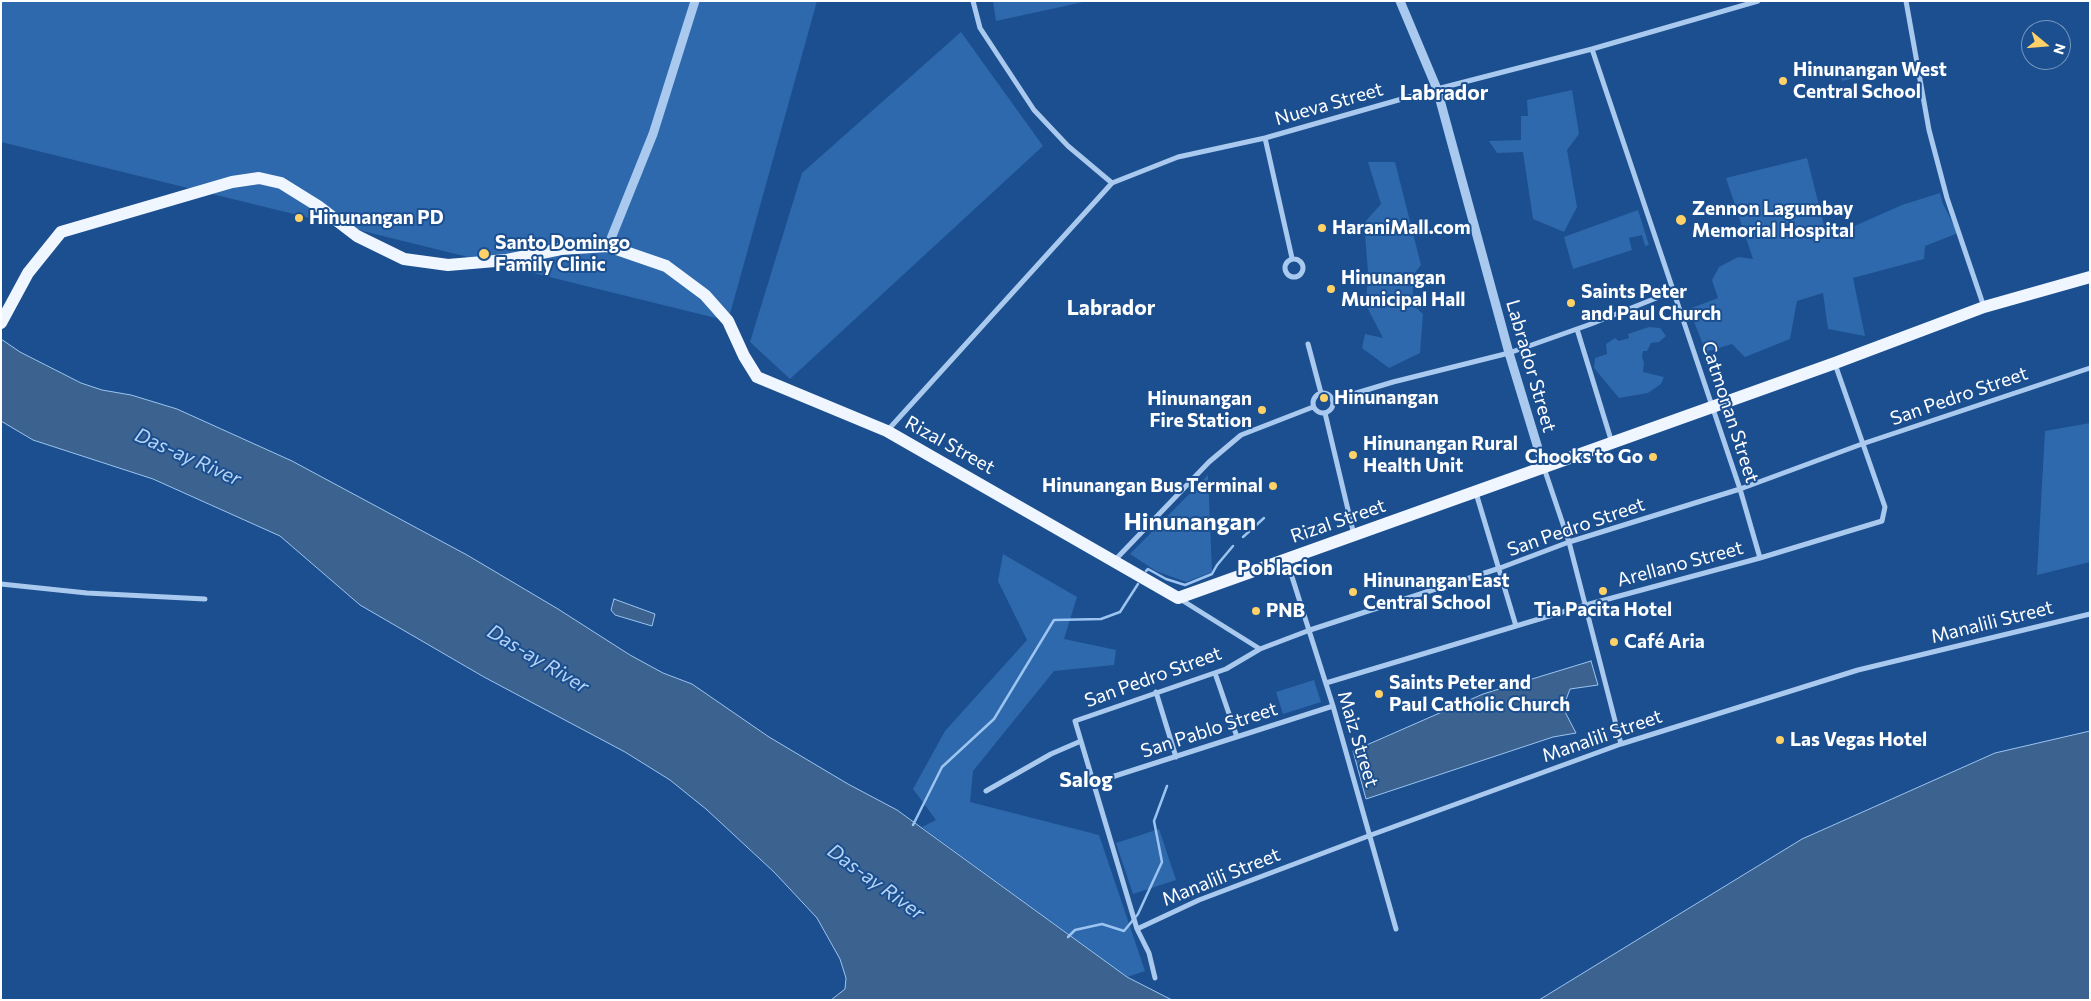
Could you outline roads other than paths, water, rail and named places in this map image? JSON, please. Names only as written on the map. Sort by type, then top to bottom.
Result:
[{"type":"main road","points":[[1,323],[28,273],[62,232],[232,182],[259,178],[281,183],[318,206],[357,236],[404,259],[448,265],[507,260],[561,249],[608,246]]},
{"type":"main road","name":"Rizal Street","points":[[608,246],[666,266],[705,295],[728,321],[744,356],[757,377],[887,431],[1178,598],[1476,493],[1984,307],[2090,277]]},
{"type":"street","points":[[608,246],[653,134],[695,1]]},
{"type":"street","points":[[887,431],[1112,183],[1068,146],[1034,110],[980,28],[973,1]]},
{"type":"street","name":"Labrador Street","points":[[1400,1],[1437,89],[1509,353],[1569,542],[1621,744]]},
{"type":"street","name":"Nueva Street","points":[[1112,183],[1178,157],[1265,138],[1437,89],[1592,49],[1758,1]]},
{"type":"street","points":[[1906,1],[1929,130],[1948,198],[1984,307]]},
{"type":"street","name":"Catmonan Street","points":[[1592,49],[1740,489],[1760,558]]},
{"type":"street","points":[[1265,138],[1292,258]]},
{"type":"street","points":[[1333,400],[1393,382],[1509,353],[1674,291]]},
{"type":"street","points":[[1577,329],[1612,443]]},
{"type":"street","points":[[1308,344],[1321,392]]},
{"type":"street","name":"Arellano Street","points":[[1326,682],[1586,605],[1760,558],[1882,521],[1885,507],[1835,363]]},
{"type":"street","name":"San Pedro Street","points":[[1081,741],[1075,721],[1216,673],[1260,649],[1310,630],[1500,568],[1569,542],[1740,489],[1862,444],[2090,368]]},
{"type":"street","points":[[1321,392],[1327,393],[1333,400]]},
{"type":"street","points":[[1321,392],[1313,400],[1313,407],[1317,411],[1326,412],[1331,409],[1333,400]]},
{"type":"street","points":[[1114,560],[1209,462],[1241,435],[1313,407]]},
{"type":"street","points":[[1326,412],[1354,536]]},
{"type":"street","points":[[1476,493],[1516,626]]},
{"type":"street","name":"Maiz Street","points":[[1287,559],[1334,706],[1396,929]]},
{"type":"street","points":[[1,584],[87,593],[205,599]]},
{"type":"street","points":[[1178,598],[1260,649]]},
{"type":"street","name":"Manalili Street","points":[[1138,929],[1200,900],[1371,835],[1621,744],[1858,670],[2090,614]]},
{"type":"street","points":[[1216,673],[1237,737]]},
{"type":"street","points":[[1156,692],[1176,757]]},
{"type":"street","name":"San Pablo Street","points":[[1093,782],[1334,706]]},
{"type":"street","points":[[986,790],[1051,754],[1081,741],[1134,918],[1149,952],[1155,978]]},
{"type":"water","name":"Das-ay River","points":[[1,339],[20,352],[81,383],[177,409],[292,461],[467,555],[558,609],[630,655],[663,673],[692,684],[769,737],[848,784],[897,810],[1127,977],[1172,1000],[831,1000],[845,989],[846,978],[840,959],[817,918],[774,872],[706,809],[670,780],[625,752],[484,677],[360,605],[280,536],[153,479],[33,440],[1,421]]},
{"type":"water","points":[[614,599],[655,614],[652,626],[615,615],[611,610]]},
{"type":"water","points":[[1591,661],[1598,685],[1570,689],[1563,708],[1576,733],[1553,737],[1366,799],[1353,751],[1483,694]]},
{"type":"water","points":[[2090,731],[2090,1000],[1539,1000],[1802,839],[1995,753]]},
{"type":"waterway","points":[[1243,537],[1264,518]]},
{"type":"waterway","points":[[1146,571],[1148,569],[1166,579],[1185,585],[1212,574],[1233,546]]},
{"type":"waterway","points":[[913,825],[942,767],[994,719],[1054,620],[1101,619],[1120,612],[1138,584]]},
{"type":"waterway","points":[[1068,937],[1075,930],[1102,924],[1124,931],[1138,914],[1162,862],[1154,821],[1167,786]]},
{"type":"place","name":"Hinunangan West Central School","points":[[1783,81]]},
{"type":"place","name":"Hinunangan PD","points":[[299,218]]},
{"type":"place","name":"Zennon Lagumbay Memorial Hospital","points":[[1681,220]]},
{"type":"place","name":"HaraniMall.com","points":[[1322,228]]},
{"type":"place","name":"Santo Domingo Family Clinic","points":[[484,254]]},
{"type":"place","name":"Hinunangan Municipal Hall","points":[[1331,289]]},
{"type":"place","name":"Saints Peter and Paul Church","points":[[1571,303]]},
{"type":"place","name":"Hinunangan","points":[[1324,398]]},
{"type":"place","name":"Hinunangan Fire Station","points":[[1262,410]]},
{"type":"place","name":"Hinunangan Rural Health Unit","points":[[1353,455]]},
{"type":"place","name":"Chooks to Go","points":[[1653,457]]},
{"type":"place","name":"Hinunangan Bus Terminal","points":[[1273,486]]},
{"type":"place","name":"Tia Pacita Hotel","points":[[1603,591]]},
{"type":"place","name":"Hinunangan East Central School","points":[[1353,592]]},
{"type":"place","name":"PNB","points":[[1256,611]]},
{"type":"place","name":"Café Aria","points":[[1614,642]]},
{"type":"place","name":"Saints Peter and Paul Catholic Church","points":[[1379,694]]},
{"type":"place","name":"Las Vegas Hotel","points":[[1780,740]]},
{"type":"district","name":"Labrador","points":[[1444,93]]},
{"type":"district","name":"Labrador","points":[[1111,308]]},
{"type":"district","name":"Hinunangan","points":[[1190,522]]},
{"type":"district","name":"Poblacion","points":[[1285,568]]},
{"type":"district","name":"Salog","points":[[1086,780]]}]
